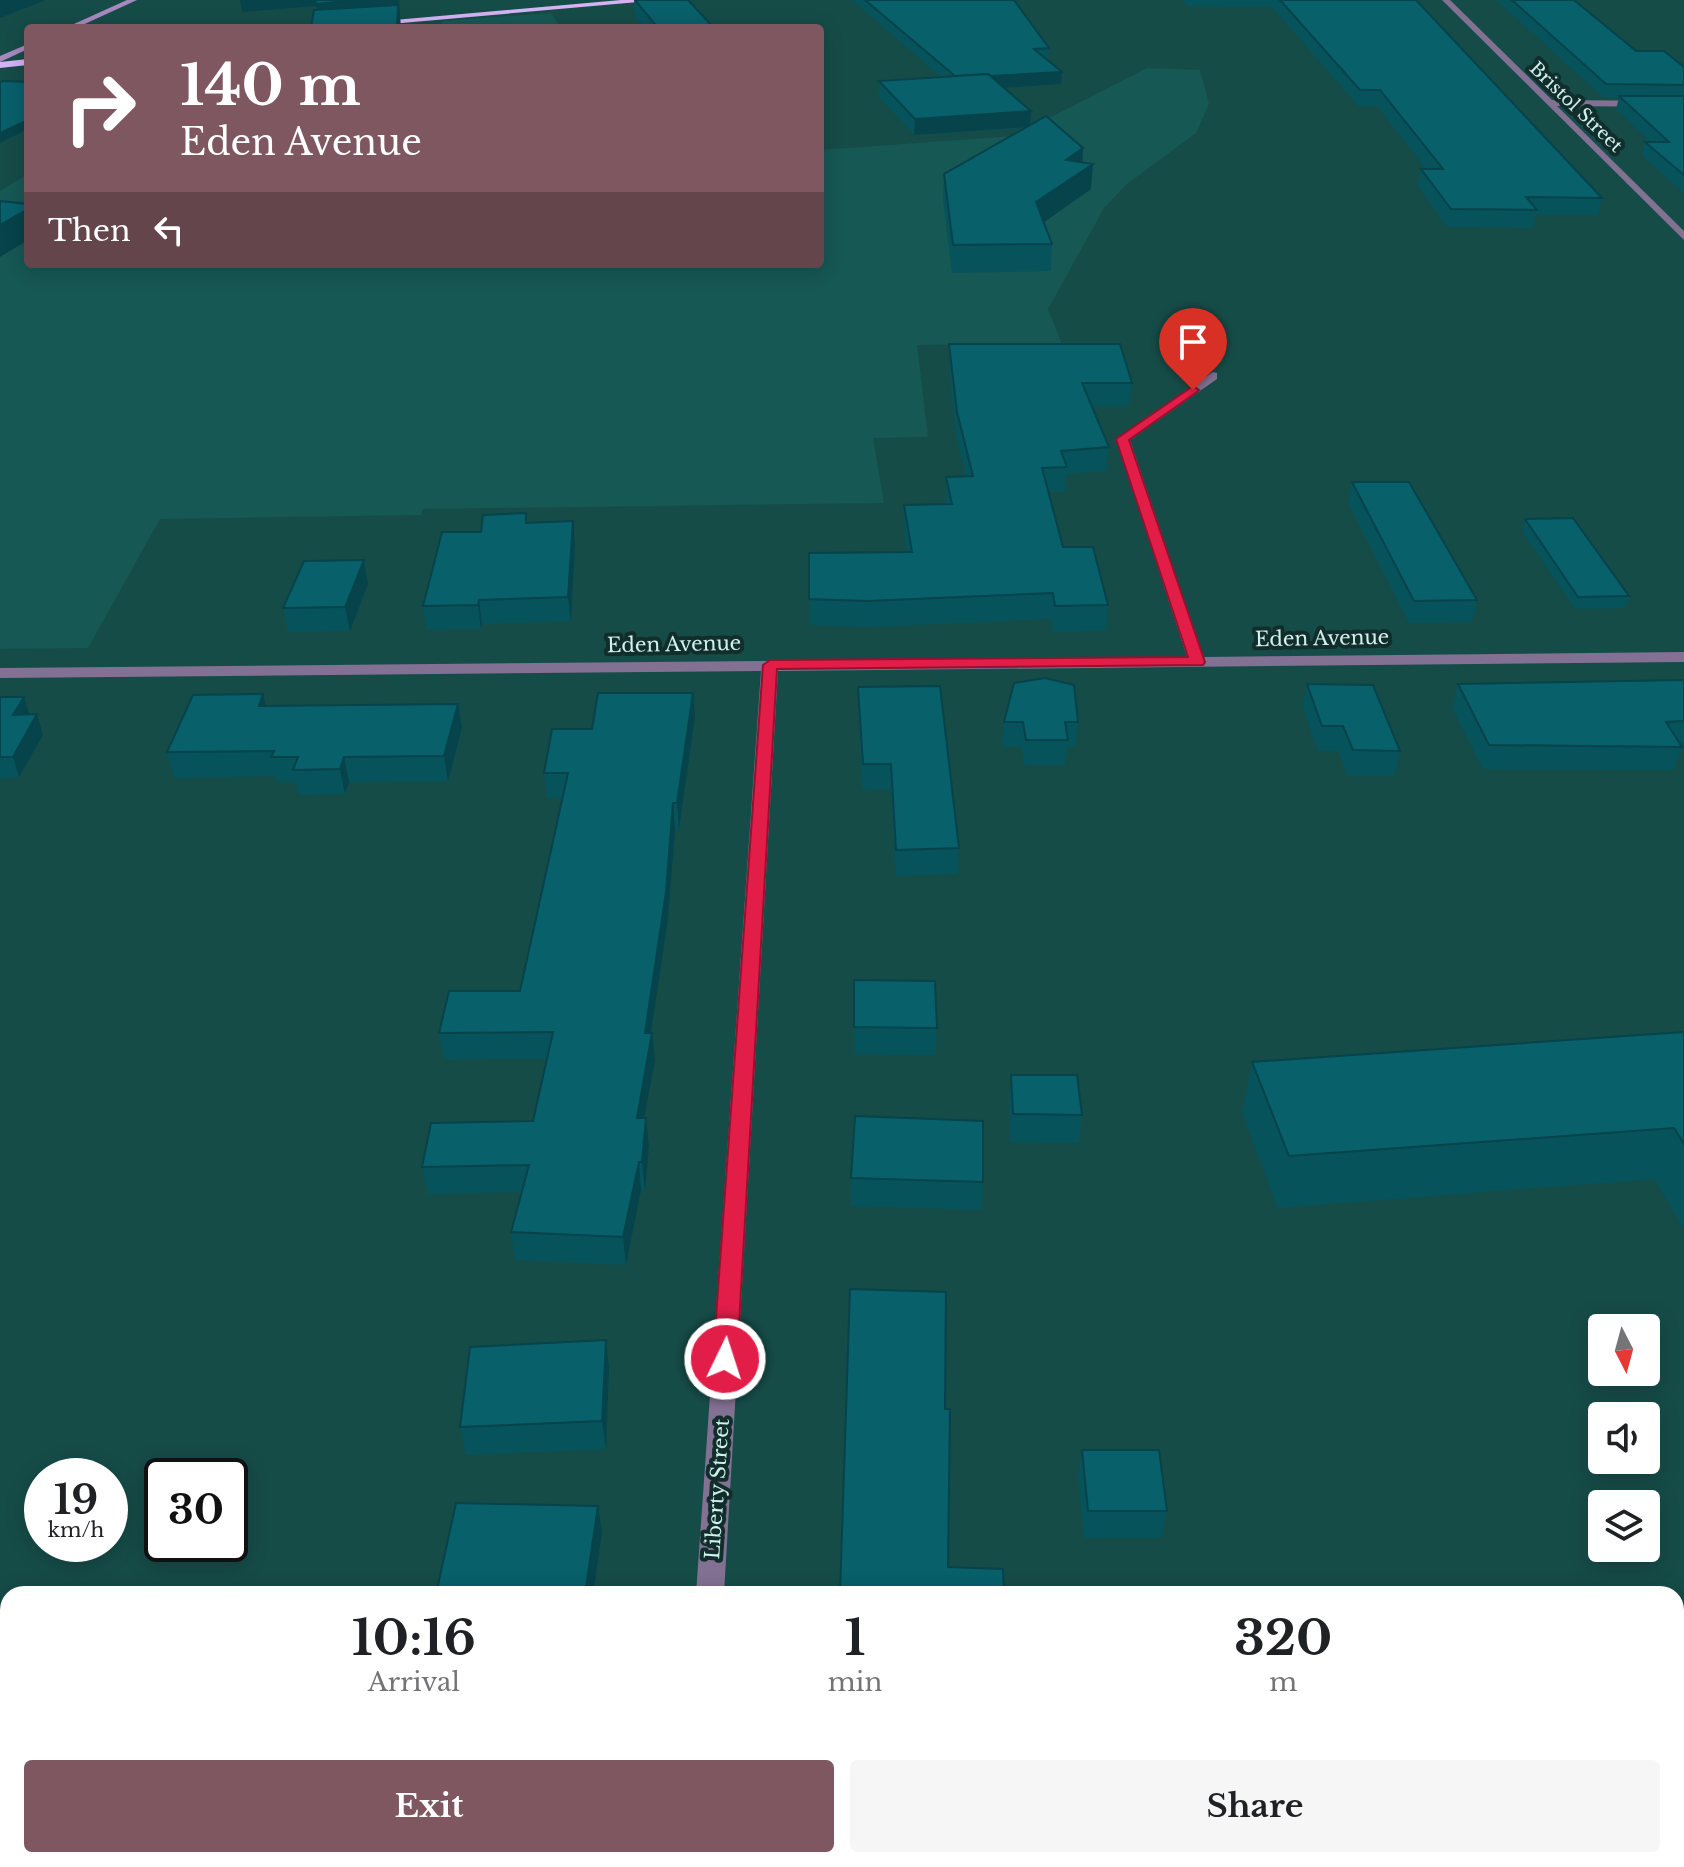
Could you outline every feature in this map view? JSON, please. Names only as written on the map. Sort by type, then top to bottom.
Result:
[{"type":"highway","points":[[359,24],[656,0]]},
{"type":"highway","points":[[0,65],[24,62]]},
{"type":"main road","points":[[78,24],[133,0]]},
{"type":"main road","points":[[0,59],[24,48]]},
{"type":"street","name":"Bristol Street","points":[[1446,0],[1684,237]]},
{"type":"street","points":[[1550,103],[1684,104]]},
{"type":"street","points":[[1197,662],[1123,439],[1213,376]]},
{"type":"street","name":"Eden Avenue","points":[[0,673],[1684,657]]},
{"type":"street","name":"Liberty Street","points":[[711,1586],[770,665]]},
{"type":"shaded area","points":[[551,13],[558,24],[442,24],[442,21]]},
{"type":"shaded area","points":[[1147,68],[1200,70],[1209,104],[1196,133],[1127,184],[1104,208],[1048,309],[1062,344],[917,345],[928,437],[873,438],[884,503],[423,509],[421,515],[160,519],[88,648],[0,649],[0,191],[24,176],[24,268],[824,268],[824,150],[1014,136]]},
{"type":"building","points":[[316,0],[358,0],[315,4]]},
{"type":"building","points":[[635,0],[688,0],[710,24],[655,24]]},
{"type":"building","points":[[865,0],[1014,0],[1049,48],[1034,49],[1062,72],[955,76]]},
{"type":"building","points":[[1280,0],[1416,0],[1602,198],[1526,197],[1537,210],[1451,209],[1421,169],[1443,169],[1380,90],[1360,90]]},
{"type":"building","points":[[1512,0],[1574,0],[1636,51],[1664,51],[1684,67],[1684,85],[1606,84]]},
{"type":"building","points":[[398,5],[397,24],[312,24],[314,10]]},
{"type":"building","points":[[988,74],[1031,111],[915,119],[879,81]]},
{"type":"building","points":[[0,82],[24,82],[24,122],[0,133]]},
{"type":"building","points":[[1619,96],[1684,96],[1684,175],[1645,142],[1669,142]]},
{"type":"building","points":[[1046,116],[1083,148],[1066,160],[1093,164],[1036,202],[1052,244],[953,245],[944,174]]},
{"type":"building","points":[[0,201],[24,204],[24,211],[0,225]]},
{"type":"building","points":[[949,344],[1120,344],[1132,383],[1082,383],[1109,447],[1061,451],[1067,467],[1042,468],[1063,547],[1093,547],[1108,605],[1055,606],[1053,593],[867,601],[809,599],[809,553],[912,552],[904,505],[952,504],[946,477],[973,476],[957,412]]},
{"type":"building","points":[[1352,482],[1409,482],[1477,600],[1414,601]]},
{"type":"building","points":[[526,513],[526,523],[573,521],[568,597],[479,600],[478,605],[423,606],[442,532],[481,532],[483,515]]},
{"type":"building","points":[[1573,518],[1629,596],[1578,597],[1525,519]]},
{"type":"building","points":[[364,560],[345,607],[283,608],[304,561]]},
{"type":"building","points":[[1045,678],[1074,685],[1078,722],[1065,722],[1068,740],[1026,740],[1023,722],[1004,722],[1014,683]]},
{"type":"building","points":[[1684,680],[1684,721],[1666,722],[1682,747],[1489,745],[1458,684]]},
{"type":"building","points":[[1307,684],[1373,685],[1400,751],[1353,750],[1343,726],[1322,726]]},
{"type":"building","points":[[940,686],[959,848],[896,850],[891,764],[863,764],[858,687]]},
{"type":"building","points":[[598,693],[693,693],[677,803],[673,803],[666,892],[645,1033],[652,1033],[637,1118],[646,1118],[642,1162],[639,1162],[623,1237],[511,1232],[529,1165],[422,1167],[431,1123],[533,1121],[553,1032],[439,1033],[449,991],[520,991],[568,773],[544,773],[552,729],[592,729]]},
{"type":"building","points":[[263,694],[259,706],[458,704],[444,756],[344,757],[340,769],[293,770],[298,757],[271,757],[274,751],[167,752],[193,695]]},
{"type":"building","points":[[0,697],[24,697],[13,715],[37,714],[13,757],[0,757]]},
{"type":"building","points":[[854,980],[935,981],[937,1028],[854,1027]]},
{"type":"building","points":[[1684,1032],[1684,1144],[1674,1128],[1289,1156],[1252,1062]]},
{"type":"building","points":[[1011,1075],[1077,1075],[1082,1115],[1013,1114]]},
{"type":"building","points":[[855,1116],[983,1121],[983,1182],[851,1178]]},
{"type":"building","points":[[850,1289],[946,1292],[945,1409],[950,1409],[948,1567],[1003,1569],[1004,1586],[840,1586]]},
{"type":"building","points":[[606,1340],[602,1421],[460,1427],[470,1347]]},
{"type":"building","points":[[1082,1450],[1159,1450],[1167,1511],[1088,1511]]},
{"type":"building","points":[[456,1503],[598,1506],[586,1586],[438,1586]]},
{"type":"route","points":[[725,1359],[770,665],[1197,662],[1123,439],[1193,390]]}]
